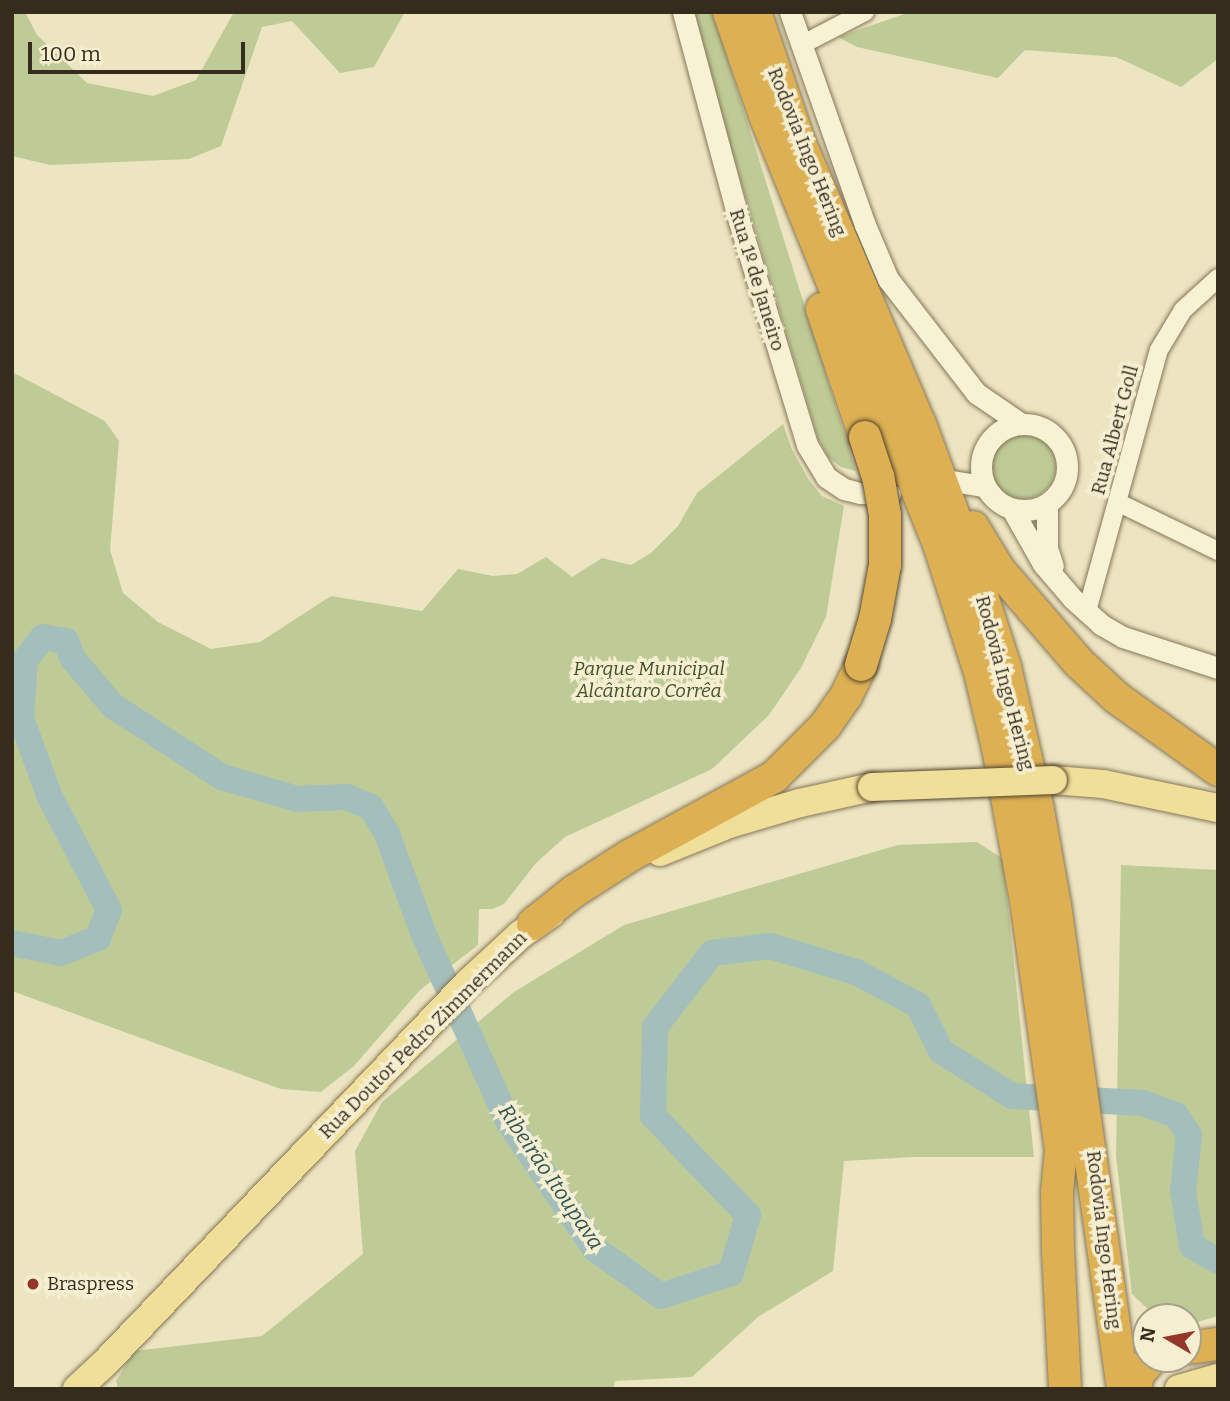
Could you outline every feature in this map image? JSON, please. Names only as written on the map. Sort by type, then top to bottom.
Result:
[{"type":"highway","name":"Rodovia Ingo Hering","points":[[738,14],[799,141],[920,424],[973,568],[1004,667],[1038,810],[1058,1012],[1077,1150],[1123,1389]]},
{"type":"highway","name":"Rodovia Ingo Hering","points":[[738,14],[766,118],[904,453],[961,609],[999,748],[1058,1012]]},
{"type":"highway","points":[[533,924],[573,892],[629,856],[774,777],[825,726],[846,696],[861,665],[875,619],[885,565],[885,515],[878,477],[837,348],[775,189],[738,14]]},
{"type":"highway","points":[[920,424],[978,536],[999,570],[1043,624],[1117,698],[1218,770]]},
{"type":"highway","points":[[1065,1389],[1057,1192],[1077,1150]]},
{"type":"main road","name":"Rua Doutor Pedro Zimmermann","points":[[77,1389],[104,1376],[468,983],[533,924],[628,868],[729,824],[800,803],[872,788],[1053,780],[1103,783],[1218,808]]},
{"type":"main road","points":[[1179,1389],[1218,1378]]},
{"type":"street","name":"Rua 1º de Janeiro","points":[[683,12],[739,221],[807,445],[826,477],[844,489],[860,493],[890,494]]},
{"type":"street","points":[[790,12],[864,225],[888,279],[976,393],[1020,424],[1045,429],[1055,437],[1067,459],[1063,485],[1047,504],[1035,509],[1012,509]]},
{"type":"street","points":[[801,45],[865,12]]},
{"type":"street","name":"Rua Albert Goll","points":[[1087,611],[1159,350],[1182,310],[1218,278]]},
{"type":"street","points":[[976,393],[984,452],[984,486],[991,496],[1012,509],[1043,564],[1058,582],[1087,611],[1123,637],[1218,668]]},
{"type":"street","points":[[984,486],[955,481],[1002,429],[1020,424]]},
{"type":"street","points":[[1117,502],[1218,551]]},
{"type":"street","points":[[1047,504],[1047,548],[1058,582]]},
{"type":"green space","points":[[12,12],[25,12],[37,35],[87,83],[153,96],[196,80],[234,12],[405,12],[374,67],[340,73],[292,21],[262,27],[221,146],[189,159],[50,165],[12,156]]},
{"type":"green space","points":[[690,12],[713,12],[856,471],[841,467],[829,458],[818,439]]},
{"type":"green space","points":[[910,12],[1218,12],[1218,59],[1181,87],[1116,57],[1025,50],[998,78],[857,47],[838,37]]},
{"type":"green space","name":"Parque Municipal Alcântaro Corrêa","points":[[12,372],[105,421],[119,441],[110,550],[123,593],[158,622],[211,649],[260,642],[331,596],[422,611],[458,569],[493,576],[517,574],[546,557],[572,577],[602,558],[631,565],[651,553],[678,526],[697,493],[783,424],[792,450],[809,480],[822,496],[844,506],[826,617],[801,668],[769,715],[712,769],[565,837],[536,863],[504,904],[493,909],[479,909],[478,945],[420,990],[354,1066],[321,1092],[281,1089],[12,991]]},
{"type":"green space","points":[[1023,433],[1036,436],[1046,443],[1053,453],[1056,466],[1053,479],[1046,489],[1036,496],[1023,499],[1010,496],[1000,489],[993,479],[990,466],[993,453],[1000,443],[1010,436]]},
{"type":"green space","points":[[977,842],[1003,859],[1034,1157],[914,1157],[844,1161],[833,1271],[758,1317],[692,1377],[615,1381],[613,1389],[118,1389],[116,1381],[134,1351],[262,1336],[363,1254],[355,1151],[382,1102],[514,992],[624,925],[898,845]]},
{"type":"green space","points":[[1121,865],[1218,870],[1218,1316],[1202,1321],[1202,1303],[1141,1303],[1132,1294],[1116,1156]]},
{"type":"waterway","name":"Ribeirão Itoupava","points":[[12,943],[61,953],[98,938],[109,910],[49,795],[21,718],[25,660],[43,637],[66,641],[73,659],[113,706],[222,777],[297,799],[347,797],[371,807],[387,834],[424,935],[508,1121],[595,1249],[661,1296],[731,1273],[748,1215],[653,1116],[655,1027],[712,953],[770,946],[856,972],[918,1005],[941,1051],[1012,1096],[1143,1103],[1176,1115],[1189,1135],[1183,1191],[1192,1246],[1218,1261]]},
{"type":"place","name":"Braspress","points":[[33,1284]]}]
